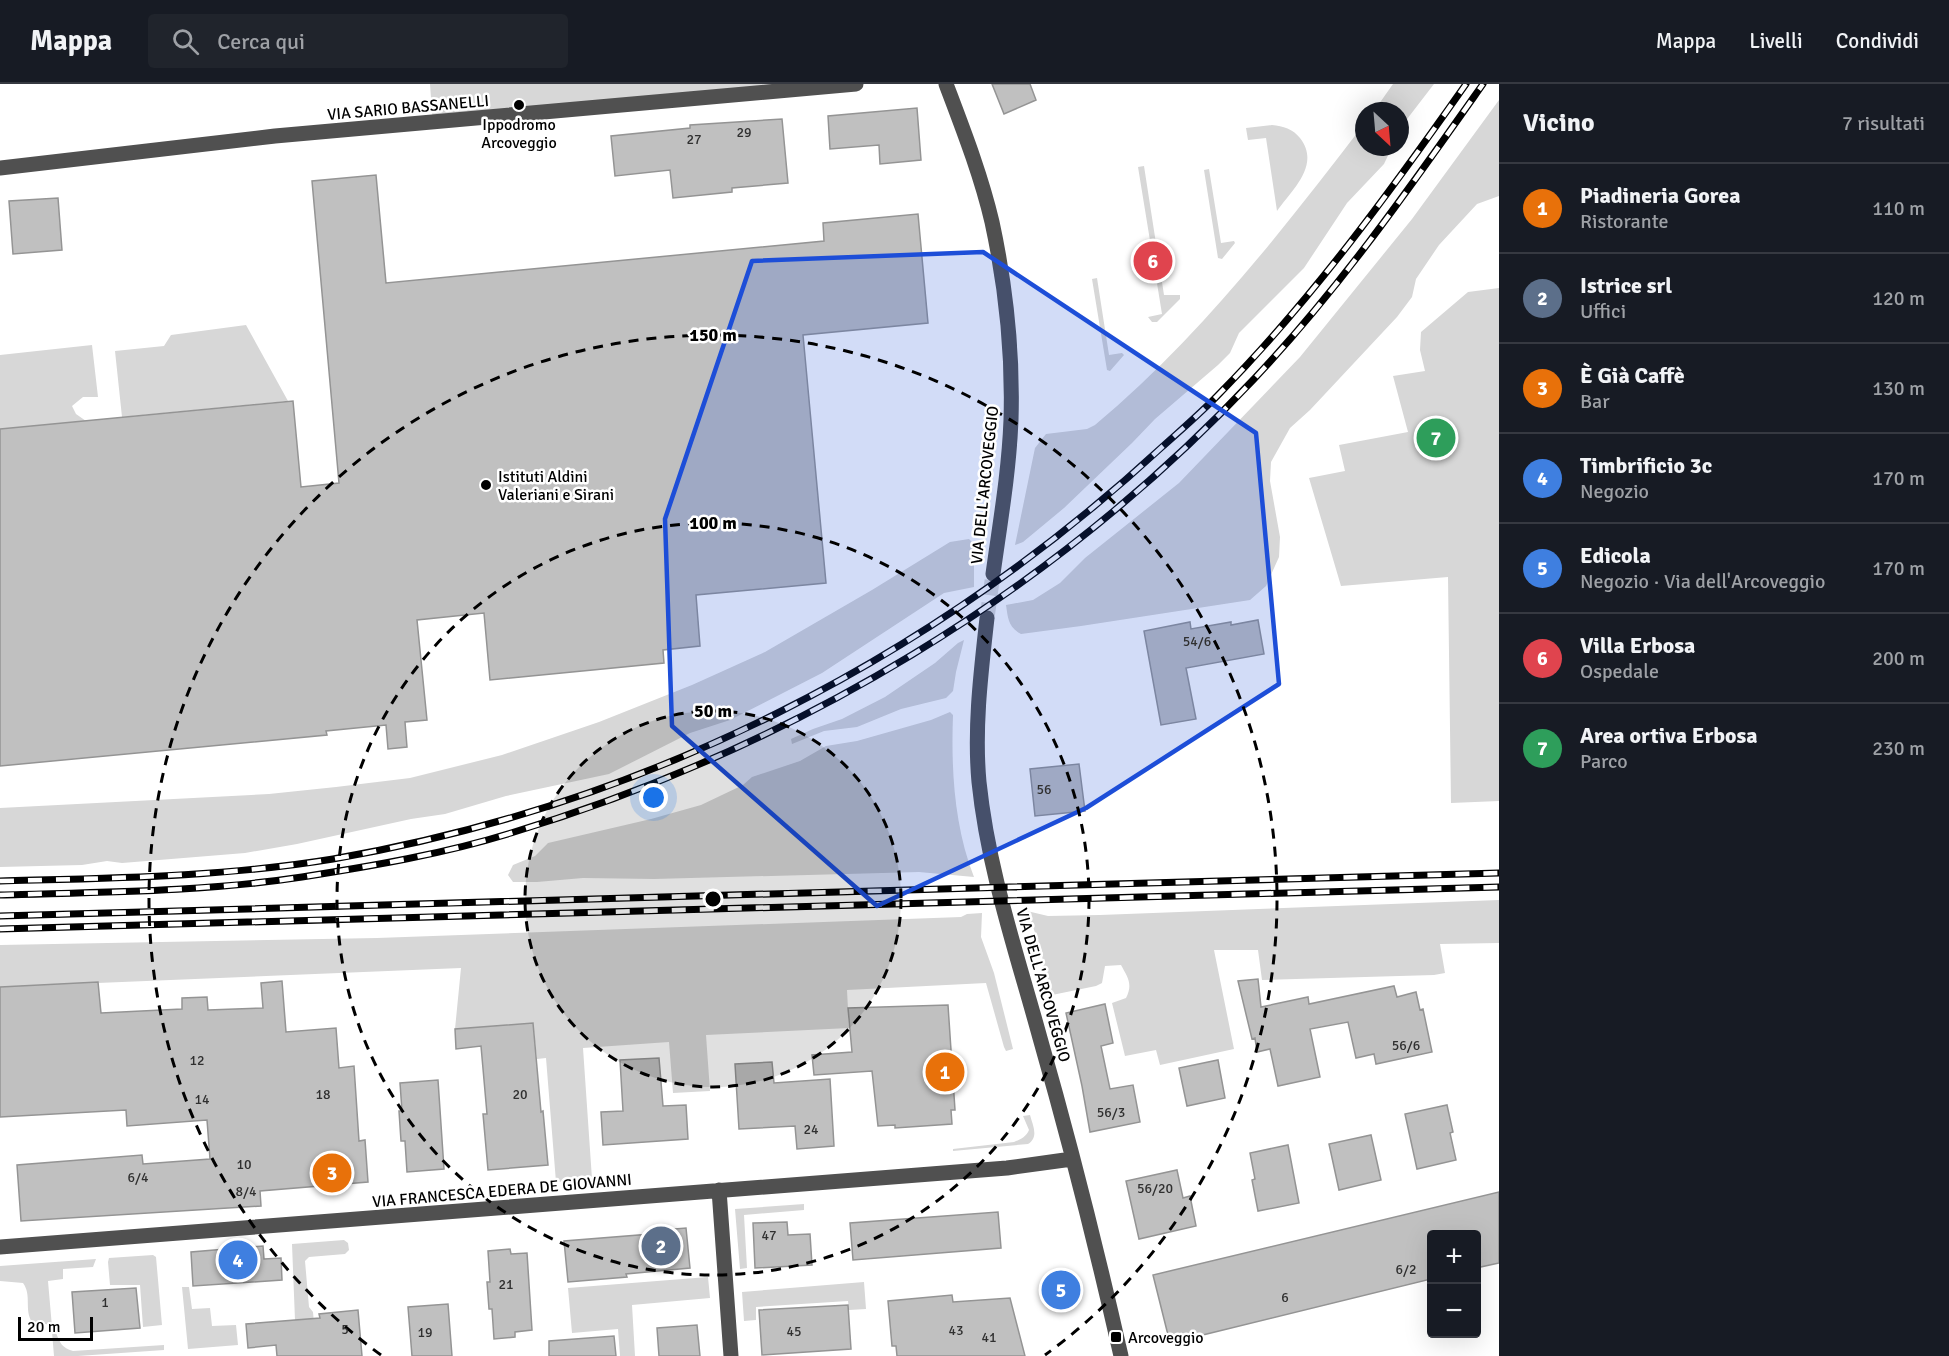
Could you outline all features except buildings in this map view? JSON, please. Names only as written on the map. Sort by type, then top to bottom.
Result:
[{"type":"street","name":"VIA SARIO BASSANELLI","points":[[0,168],[275,136],[856,84]]},
{"type":"street","name":"VIA DELL'ARCOVEGGIO","points":[[946,84],[980,179],[992,221],[1008,330],[1011,364],[1010,437],[993,574]]},
{"type":"street","name":"VIA DELL'ARCOVEGGIO","points":[[987,618],[978,738],[979,781],[984,818],[1002,904],[1044,1050],[1121,1356]]},
{"type":"street","name":"VIA FRANCESCA EDERA DE GIOVANNI","points":[[0,1247],[1007,1168],[1072,1159]]},
{"type":"street","points":[[719,1190],[731,1356]]},
{"type":"highlighted area","points":[[983,252],[1256,433],[1279,684],[1086,808],[877,906],[672,726],[665,519],[752,261]]},
{"type":"shaded area","name":"Ippodromo Arcoveggio","points":[[430,84],[780,84],[433,126]]},
{"type":"shaded area","points":[[1393,84],[1434,84],[1409,116],[1409,102],[1380,102]]},
{"type":"shaded area","points":[[1499,100],[1499,196],[1477,204],[1439,245],[1416,279],[1412,297],[1397,317],[1310,410],[1290,428],[1271,462],[1270,481],[1280,537],[1279,557],[1266,586],[1250,600],[1021,634],[1013,628],[1009,622],[1006,605],[1033,600],[1060,583],[1085,558],[1179,483],[1300,357],[1412,219]]},
{"type":"shaded area","points":[[1272,125],[1288,128],[1294,132],[1306,148],[1307,158],[1302,177],[1277,211],[1266,138],[1248,140],[1246,128]]},
{"type":"shaded area","points":[[1355,136],[1355,156],[1388,156],[1384,164],[1347,203],[1304,268],[1239,333],[1230,353],[1155,419],[1064,508],[1023,542],[1015,545],[1035,448],[1046,434],[1087,429],[1095,425],[1133,391],[1204,320],[1302,204]]},
{"type":"shaded area","points":[[1144,166],[1164,295],[1180,295],[1180,299],[1157,322],[1152,322],[1148,317],[1162,314],[1138,167]]},
{"type":"shaded area","points":[[1209,169],[1221,243],[1234,241],[1235,243],[1222,259],[1218,258],[1204,170]]},
{"type":"shaded area","points":[[1097,278],[1109,355],[1122,353],[1124,355],[1110,371],[1107,370],[1092,279]]},
{"type":"shaded area","points":[[1499,288],[1499,801],[1451,803],[1448,577],[1341,586],[1309,478],[1345,471],[1339,445],[1408,432],[1393,376],[1425,371],[1420,350],[1421,332],[1468,292]]},
{"type":"shaded area","points":[[246,325],[288,401],[122,417],[115,351],[164,346],[171,335]]},
{"type":"shaded area","points":[[92,345],[98,397],[83,397],[72,406],[76,414],[86,421],[0,429],[0,355]]},
{"type":"shaded area","points":[[969,539],[974,544],[974,587],[944,593],[822,673],[730,720],[690,733],[609,774],[506,796],[445,814],[245,853],[122,863],[107,861],[82,865],[0,867],[0,808],[269,794],[336,787],[410,778],[502,755],[599,722],[692,685],[765,652],[950,542]]},
{"type":"shaded area","points":[[964,640],[953,691],[946,698],[901,709],[857,727],[824,731],[792,744],[791,739],[842,719],[885,697]]},
{"type":"shaded area","points":[[950,712],[953,715],[953,777],[958,818],[974,877],[919,872],[654,879],[583,878],[513,882],[508,875],[513,865],[535,856],[548,843],[701,805],[743,785],[752,777],[800,761],[826,746],[857,741],[931,720]]},
{"type":"shaded area","points":[[1499,900],[1499,943],[1440,944],[1445,973],[1434,975],[1262,980],[1258,950],[1214,950],[1234,1049],[1160,1065],[1156,1050],[1125,1056],[1112,1003],[1126,998],[1129,989],[1128,977],[1121,965],[1105,966],[1102,983],[1096,986],[1052,995],[1042,960],[1043,954],[1027,911],[1048,916],[1100,915]]},
{"type":"shaded area","points":[[982,913],[981,937],[994,973],[1013,1049],[1006,1051],[1004,1047],[986,983],[847,990],[849,1028],[706,1035],[710,1091],[673,1093],[669,1042],[583,1048],[592,1179],[556,1182],[546,1058],[537,1059],[533,1023],[455,1029],[461,968],[0,987],[0,945],[377,938],[961,917],[967,914]]},
{"type":"shaded area","points":[[1030,1115],[1034,1135],[1028,1144],[953,1151],[953,1149],[1019,1140],[1029,1130],[1023,1116]]},
{"type":"shaded area","points":[[804,1204],[804,1210],[744,1215],[747,1268],[740,1269],[735,1209]]},
{"type":"shaded area","points":[[344,1240],[348,1243],[349,1250],[345,1254],[309,1257],[305,1261],[317,1356],[295,1320],[292,1244]]},
{"type":"shaded area","points":[[153,1255],[156,1257],[162,1325],[143,1327],[140,1285],[110,1285],[108,1262],[109,1258]]},
{"type":"shaded area","points":[[96,1259],[93,1267],[63,1269],[63,1279],[48,1281],[52,1327],[32,1322],[28,1313],[27,1292],[23,1283],[0,1281],[0,1266]]},
{"type":"shaded area","points":[[708,1277],[710,1298],[632,1305],[635,1356],[620,1356],[618,1329],[572,1333],[568,1288]]},
{"type":"shaded area","points":[[864,1282],[866,1309],[849,1310],[848,1301],[756,1307],[756,1320],[744,1321],[742,1292]]},
{"type":"shaded area","points":[[182,1287],[189,1287],[192,1309],[210,1308],[212,1326],[236,1325],[238,1345],[188,1349]]},
{"type":"shaded area","points":[[52,1332],[56,1333],[64,1347],[73,1351],[164,1345],[164,1350],[54,1356]]},
{"type":"tunnel","points":[[987,618],[993,574]]},
{"type":"railway","points":[[0,881],[167,876],[250,870],[333,859],[449,835],[562,802],[671,761],[778,713],[880,657],[978,594],[1073,524],[1192,420],[1254,357],[1319,282],[1409,164],[1466,84]]},
{"type":"railway","points":[[0,895],[227,886],[302,877],[433,853],[511,833],[615,798],[717,756],[816,709],[912,655],[1004,595],[1092,529],[1176,457],[1254,379],[1316,309],[1402,198],[1483,84]]},
{"type":"railway","points":[[0,916],[1499,873]]},
{"type":"railway","points":[[0,929],[1499,887]]},
{"type":"place","name":"Ippodromo Arcoveggio","points":[[519,105]]},
{"type":"place","name":"Villa Erbosa","points":[[1153,261]]},
{"type":"place","name":"Area ortiva Erbosa","points":[[1436,438]]},
{"type":"place","name":"Istituti Aldini Valeriani e Sirani","points":[[486,485]]},
{"type":"place","name":"Piadineria Gorea","points":[[945,1072]]},
{"type":"place","name":"È Già Caffè","points":[[332,1173]]},
{"type":"place","name":"Istrice srl","points":[[661,1246]]},
{"type":"place","name":"Timbrificio 3c","points":[[238,1260]]},
{"type":"place","name":"Edicola","points":[[1061,1290]]},
{"type":"place","name":"Arcoveggio","points":[[1116,1337]]}]
